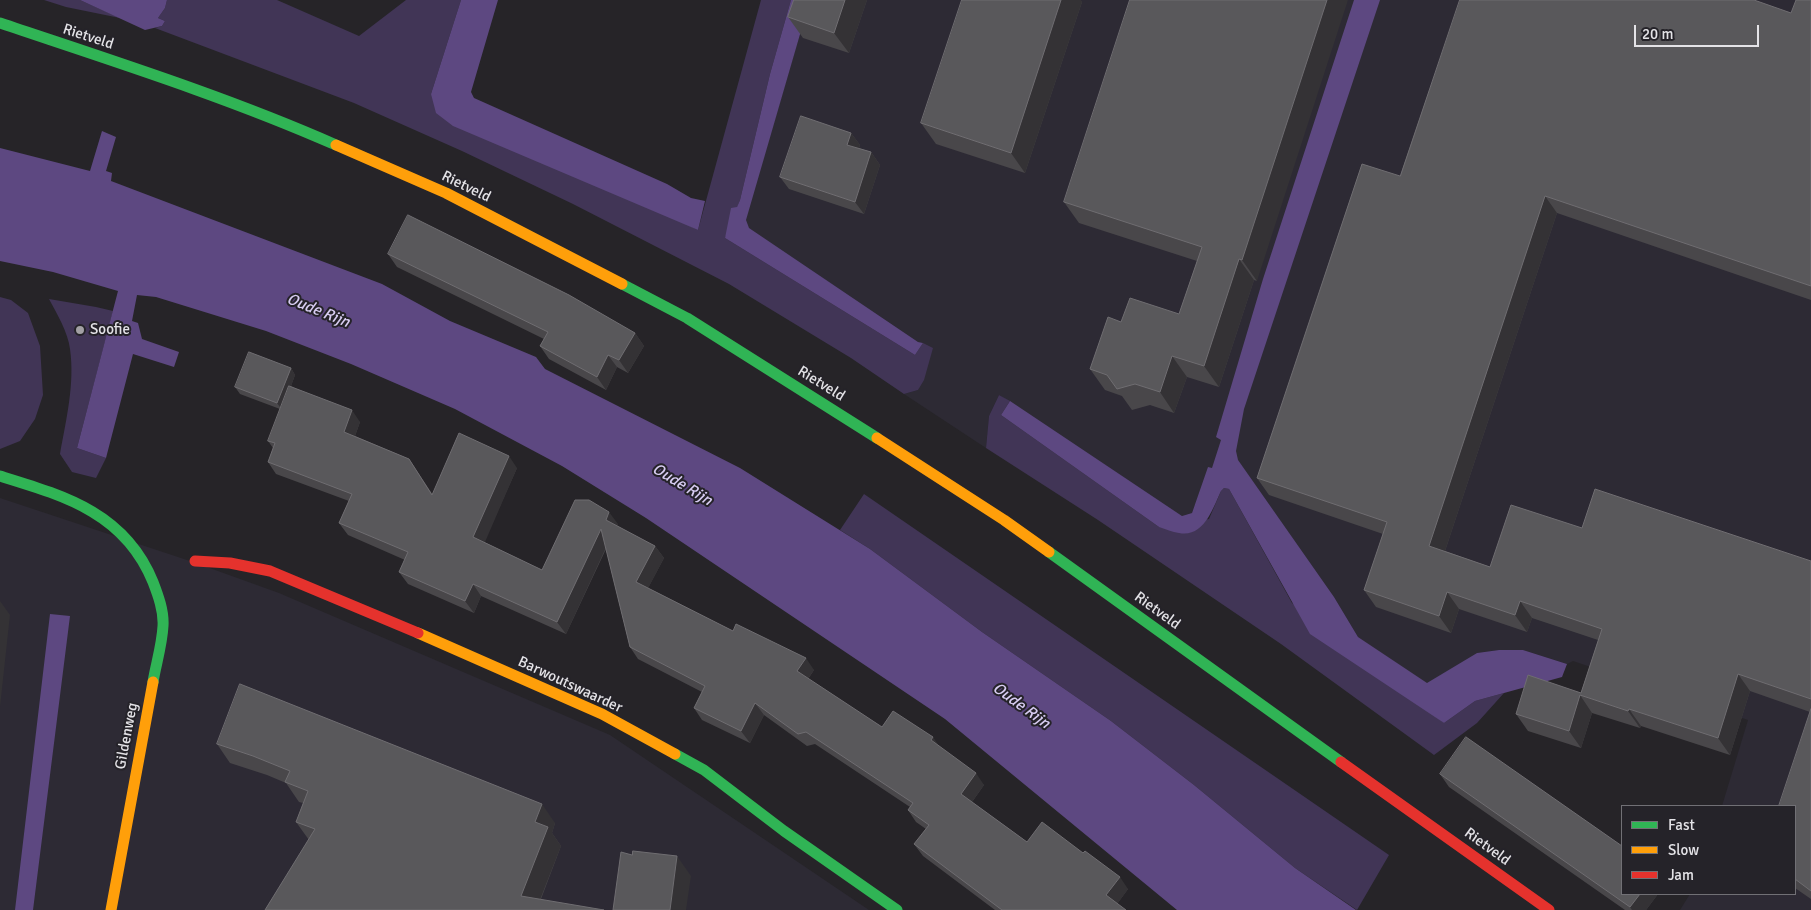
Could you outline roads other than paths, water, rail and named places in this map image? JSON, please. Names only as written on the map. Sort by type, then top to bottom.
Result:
[{"type":"main road","name":"Rietveld","points":[[0,23],[114,61],[291,125],[446,193],[687,318],[1004,520],[1549,910]]},
{"type":"main road","name":"Gildenweg","points":[[0,476],[79,502],[106,518],[125,535],[140,555],[159,596],[163,626],[111,910]]},
{"type":"main road","name":"Barwoutswaarder","points":[[195,561],[230,563],[270,571],[358,607],[602,714],[704,770],[784,831],[897,910]]},
{"type":"water","points":[[80,0],[167,0],[165,8],[158,18],[165,21],[162,26],[145,30]]},
{"type":"water","points":[[461,0],[498,0],[471,92],[474,98],[667,184],[691,198],[705,201],[698,230],[453,126],[436,113],[431,94]]},
{"type":"water","points":[[791,0],[810,0],[746,220],[749,228],[918,342],[923,343],[915,355],[725,238],[731,208],[737,207],[740,200],[770,74]]},
{"type":"water","points":[[1354,0],[1380,0],[1244,409],[1236,451],[1238,460],[1334,597],[1358,637],[1427,683],[1477,653],[1499,650],[1523,650],[1567,664],[1562,677],[1475,701],[1444,723],[1310,634],[1229,489],[1224,488],[1221,491],[1211,513],[1195,531],[1179,533],[1171,531],[1159,527],[1001,415],[1010,401],[1182,516],[1192,513],[1208,467],[1212,468],[1221,440],[1216,437],[1263,279]]},
{"type":"water","name":"Oude Rijn","points":[[102,131],[116,137],[106,171],[112,173],[111,181],[382,284],[450,321],[536,357],[545,369],[740,468],[870,549],[982,632],[1111,721],[1194,785],[1295,868],[1356,910],[1177,910],[945,719],[646,518],[562,466],[455,409],[351,364],[266,331],[156,297],[137,295],[132,321],[138,323],[142,339],[179,352],[174,367],[133,354],[106,458],[77,448],[118,291],[53,272],[0,261],[0,148],[90,171]]},
{"type":"water","points":[[50,614],[70,616],[33,910],[15,910]]},
{"type":"place","name":"Soofie","points":[[80,330]]}]
